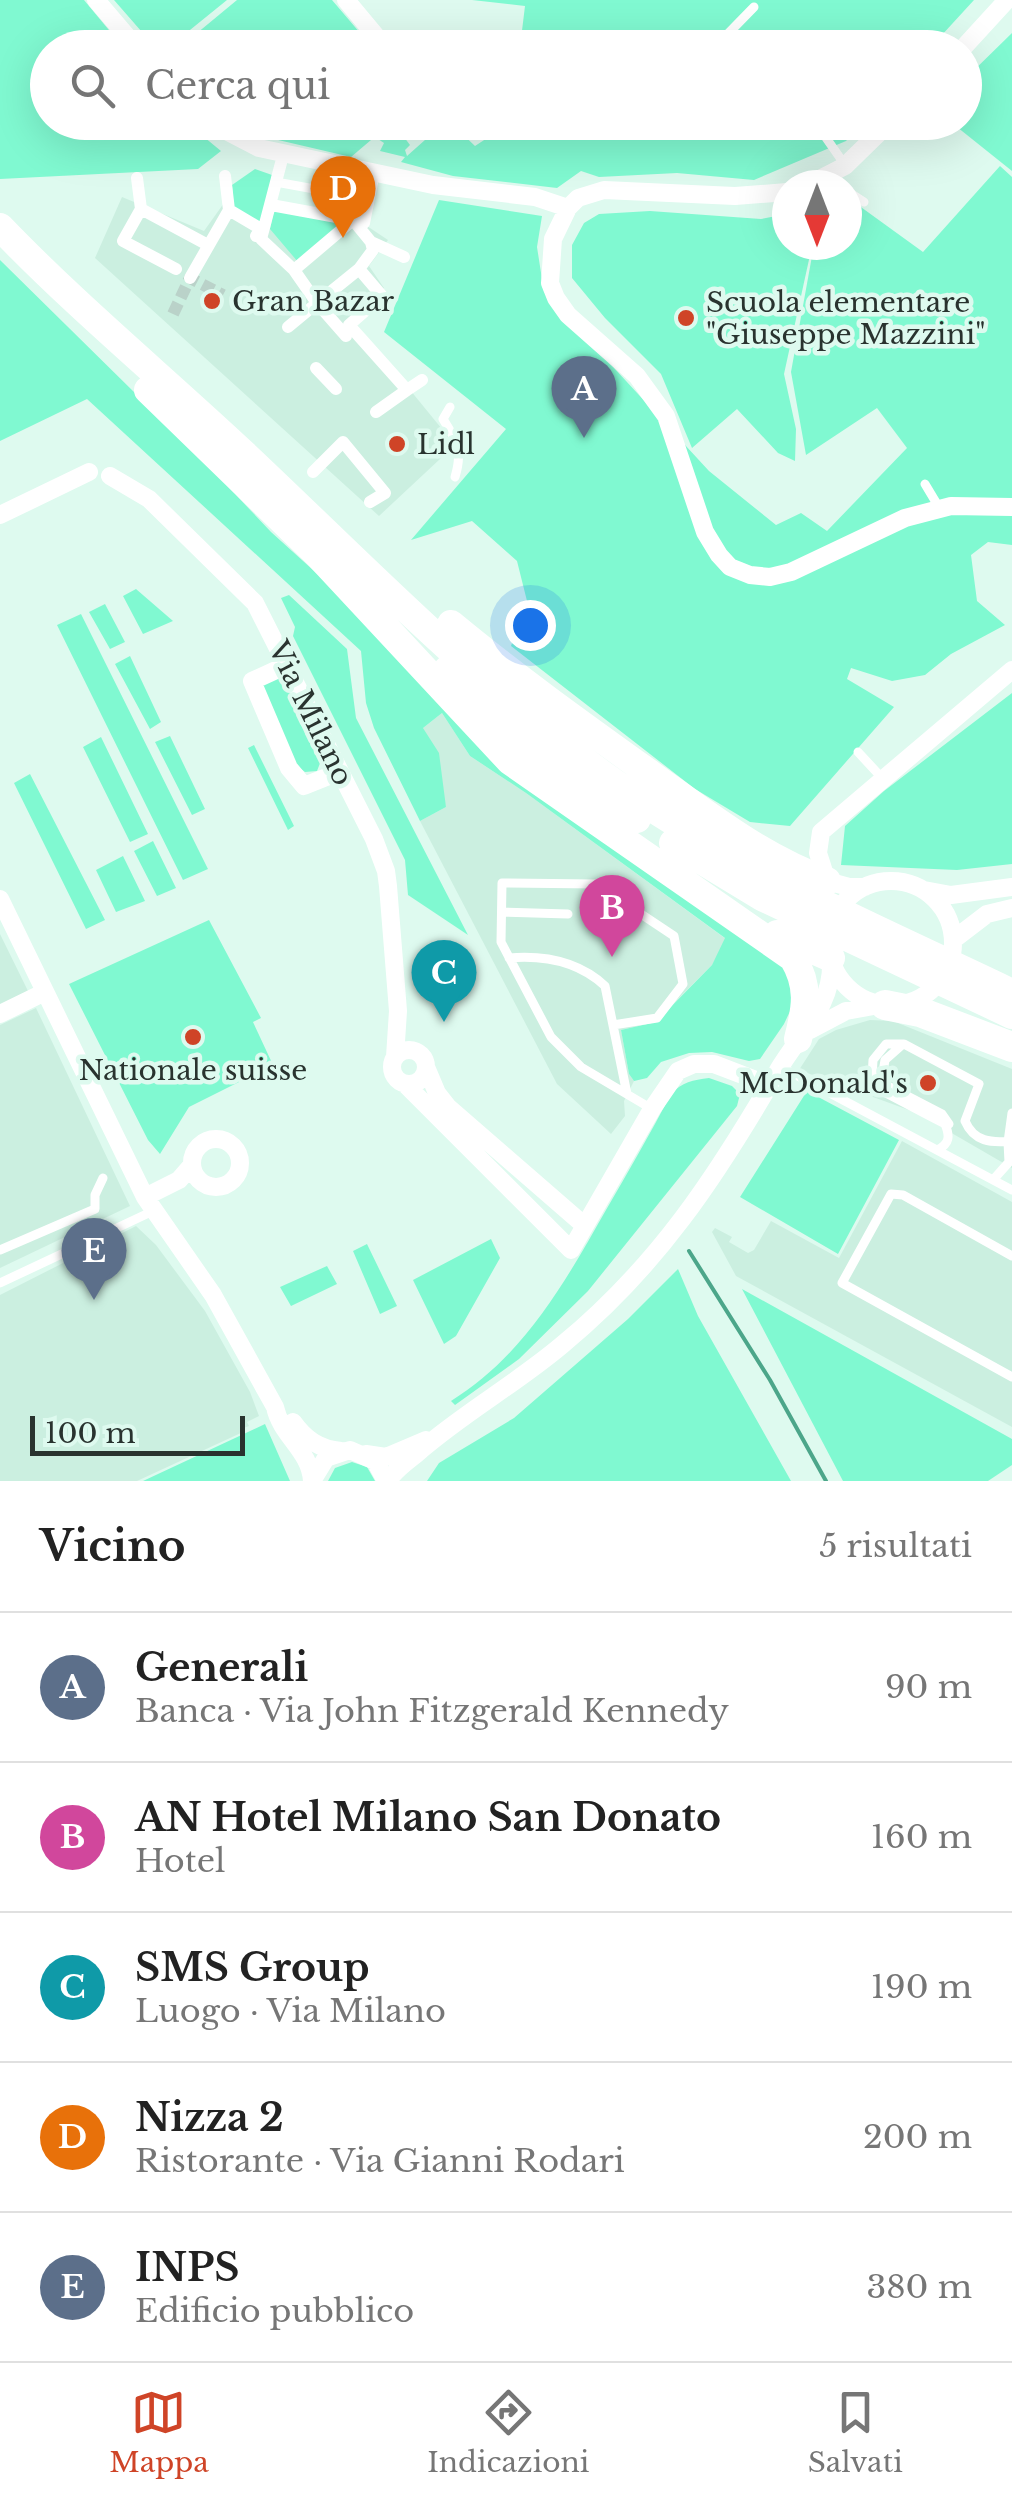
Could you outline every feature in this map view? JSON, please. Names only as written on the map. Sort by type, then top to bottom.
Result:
[{"type":"highway","points":[[0,227],[62,290],[242,452],[422,623],[556,738],[783,896]]},
{"type":"highway","points":[[0,245],[319,556],[510,762],[793,958],[802,973],[806,1006],[798,1039]]},
{"type":"highway","points":[[242,452],[562,711],[730,830],[827,881]]},
{"type":"highway","points":[[319,556],[562,768],[726,877],[783,896],[999,988]]},
{"type":"highway","points":[[731,912],[831,958]]},
{"type":"highway","points":[[954,942],[999,988],[1012,1016]]},
{"type":"highway","points":[[885,1005],[920,1012],[1001,1043]]},
{"type":"street","points":[[96,0],[122,30]]},
{"type":"street","points":[[346,0],[371,30]]},
{"type":"street","points":[[980,30],[1007,0]]},
{"type":"street","points":[[244,140],[259,148],[368,177],[535,197],[568,208]]},
{"type":"street","points":[[844,170],[873,140]]},
{"type":"street","points":[[261,239],[281,163]]},
{"type":"street","points":[[190,278],[228,210],[225,176]]},
{"type":"street","points":[[271,205],[364,222],[368,177]]},
{"type":"street","points":[[137,178],[141,208],[123,241],[176,269]]},
{"type":"street","points":[[772,193],[736,196],[604,190],[578,198],[568,208],[553,239],[550,283],[556,298],[568,315],[637,376],[666,416],[705,532],[718,555],[730,567],[770,577],[791,572],[904,518],[965,505],[1012,508]]},
{"type":"street","points":[[141,208],[208,245]]},
{"type":"street","points":[[228,210],[261,229],[255,236],[294,270],[318,303],[407,390]]},
{"type":"street","points":[[288,327],[358,269],[373,250],[353,220]]},
{"type":"street","points":[[294,270],[353,220]]},
{"type":"street","points":[[371,242],[404,257]]},
{"type":"street","points":[[346,331],[382,296],[358,269]]},
{"type":"street","points":[[316,368],[336,389]]},
{"type":"street","points":[[376,412],[422,380]]},
{"type":"street","points":[[313,472],[347,438],[385,493],[370,502]]},
{"type":"street","points":[[0,516],[89,472]]},
{"type":"street","name":"Via Milano","points":[[110,476],[150,499],[255,602],[386,871],[398,1012]]},
{"type":"street","name":"Via Milano","points":[[287,665],[252,681],[290,768],[304,786],[340,772]]},
{"type":"street","points":[[1012,670],[823,829],[818,854],[827,881],[848,887],[896,882],[951,894],[1012,887]]},
{"type":"street","points":[[366,1454],[379,1465],[387,1481],[440,1434],[562,1345],[616,1296],[703,1202],[780,1067],[827,996],[829,937],[835,917],[849,898],[866,887]]},
{"type":"street","points":[[798,1039],[833,1016],[860,1007],[912,1002],[934,989],[948,970],[954,942],[942,908],[920,888]]},
{"type":"street","points":[[0,899],[149,1204],[213,1295],[275,1406],[315,1444],[341,1451],[386,1457],[440,1434]]},
{"type":"street","points":[[954,942],[988,914],[1012,908]]},
{"type":"street","points":[[831,958],[839,977],[853,993],[885,1005]]},
{"type":"street","points":[[0,1014],[45,992]]},
{"type":"street","points":[[398,1012],[404,1033],[424,1059],[437,1093],[448,1107],[584,1226]]},
{"type":"street","points":[[398,1012],[393,1075],[571,1250],[678,1071],[694,1064],[725,1066],[770,1085]]},
{"type":"street","points":[[395,1057],[403,1051],[415,1051]]},
{"type":"street","points":[[405,1084],[420,1080],[426,1067]]},
{"type":"street","points":[[149,1204],[192,1165],[200,1145],[213,1139],[228,1142],[238,1151],[241,1163],[233,1181],[221,1187],[169,1186]]},
{"type":"street","points":[[192,1165],[200,1181],[207,1185]]},
{"type":"street","points":[[275,1406],[278,1422],[308,1461],[312,1481]]},
{"type":"street","points":[[312,1481],[324,1460],[341,1451]]},
{"type":"lane","points":[[733,30],[754,7]]},
{"type":"lane","points":[[822,140],[837,170]]},
{"type":"lane","points":[[276,182],[358,198],[368,177]]},
{"type":"lane","points":[[450,408],[443,419],[459,444],[455,477]]},
{"type":"lane","points":[[924,484],[940,509]]},
{"type":"lane","points":[[858,752],[883,778]]},
{"type":"lane","points":[[613,1025],[657,1018],[683,984],[674,936],[596,884],[502,883],[501,942],[552,1037],[581,1067],[652,1109]]},
{"type":"lane","points":[[502,912],[568,914]]},
{"type":"lane","points":[[509,958],[540,957],[573,964],[605,986],[627,1094]]},
{"type":"lane","points":[[1001,1043],[1012,1062]]},
{"type":"lane","points":[[937,1150],[945,1146],[949,1134],[945,1124],[884,1092],[872,1078],[871,1069],[886,1044],[904,1044],[979,1084],[965,1121],[969,1131],[986,1141],[1010,1142]]},
{"type":"lane","points":[[780,1067],[1012,1190]]},
{"type":"lane","points":[[993,1180],[1011,1164],[1012,1113]]},
{"type":"lane","points":[[0,1250],[95,1209],[95,1195],[103,1178]]},
{"type":"lane","points":[[1012,1256],[903,1195],[891,1194],[842,1282],[1012,1377]]},
{"type":"lane","points":[[0,1283],[149,1204]]},
{"type":"shaded area","points":[[229,196],[364,224],[388,240],[369,266],[384,288],[357,325],[455,445],[379,516],[95,258],[122,197],[204,231]]},
{"type":"shaded area","points":[[442,713],[470,756],[726,939],[712,965],[655,1022],[621,1030],[629,1074],[634,1081],[624,1101],[625,1116],[611,1134],[557,1084],[420,821],[446,807],[423,728]]},
{"type":"shaded area","points":[[0,934],[28,991],[0,1005]]},
{"type":"shaded area","points":[[36,1008],[130,1206],[0,1268],[0,1025]]},
{"type":"shaded area","points":[[870,1020],[893,1021],[1012,1069],[1012,1168],[917,1113],[799,1070],[819,1039]]},
{"type":"shaded area","points":[[902,1141],[1012,1202],[1012,1427],[736,1276],[712,1232],[715,1228],[732,1237],[729,1242],[748,1253],[754,1250],[771,1221],[839,1258]]},
{"type":"shaded area","points":[[136,1226],[156,1245],[205,1311],[259,1416],[247,1422],[249,1426],[241,1429],[243,1432],[137,1481],[0,1481],[0,1295]]},
{"type":"green space","points":[[0,0],[84,0],[109,30],[30,30],[30,140],[208,140],[221,151],[198,169],[0,179]]},
{"type":"green space","points":[[114,0],[227,0],[190,30],[140,30]]},
{"type":"green space","points":[[237,0],[332,0],[358,30],[201,30]]},
{"type":"green space","points":[[472,0],[974,0],[946,30],[522,30],[525,6]]},
{"type":"green space","points":[[1012,33],[1012,171],[973,140],[982,140],[982,62]]},
{"type":"green space","points":[[278,140],[371,140],[351,157]]},
{"type":"green space","points":[[380,140],[406,140],[410,145],[405,150],[407,156],[425,140],[469,140],[475,146],[484,140],[847,140],[754,180],[677,173],[599,177],[581,171],[557,188],[453,176],[401,162],[405,157],[380,151],[384,143]]},
{"type":"green space","points":[[1000,166],[1012,177],[1012,545],[988,542],[971,555],[977,601],[1005,625],[951,654],[925,675],[892,681],[851,668],[847,679],[894,707],[790,826],[750,822],[695,789],[511,646],[527,601],[517,561],[472,521],[411,540],[506,429],[384,332],[439,200],[542,216],[537,247],[544,292],[709,471],[776,525],[801,513],[827,531],[907,448],[877,408],[806,455],[791,372],[811,260],[862,260],[862,208],[923,252]]},
{"type":"green space","points":[[255,169],[272,175],[261,224],[234,210],[232,185]]},
{"type":"green space","points":[[274,210],[343,223],[298,262],[270,229]]},
{"type":"green space","points":[[650,211],[772,217],[772,260],[809,260],[784,374],[796,429],[795,461],[778,453],[737,409],[692,448],[661,374],[572,278],[572,245],[584,223],[599,214]]},
{"type":"green space","points":[[0,260],[271,532],[397,646],[789,969],[792,1007],[760,1059],[689,1053],[661,1062],[647,1078],[634,1081],[629,1074],[621,1030],[656,1022],[712,965],[725,938],[470,756],[442,713],[423,728],[439,753],[446,807],[420,821],[374,728],[366,703],[361,651],[87,399],[0,441]]},
{"type":"green space","points":[[136,589],[173,621],[143,634],[123,596]]},
{"type":"green space","points":[[289,595],[347,649],[356,718],[468,935],[408,895],[405,860],[293,636],[295,627],[281,598]]},
{"type":"green space","points":[[105,604],[125,642],[110,649],[89,612]]},
{"type":"green space","points":[[81,614],[208,869],[183,880],[57,625]]},
{"type":"green space","points":[[130,656],[161,722],[150,729],[115,664]]},
{"type":"green space","points":[[279,677],[291,689],[322,758],[317,771],[305,772],[296,765],[260,688],[266,680]]},
{"type":"green space","points":[[1012,693],[1012,864],[957,870],[841,865],[845,826],[884,791]]},
{"type":"green space","points":[[170,736],[205,809],[192,815],[155,742]]},
{"type":"green space","points":[[101,737],[148,834],[130,842],[83,747]]},
{"type":"green space","points":[[254,745],[294,826],[288,830],[248,748]]},
{"type":"green space","points":[[30,774],[105,920],[86,929],[14,783]]},
{"type":"green space","points":[[153,841],[176,888],[157,896],[134,851]]},
{"type":"green space","points":[[123,856],[145,901],[116,912],[96,870]]},
{"type":"green space","points":[[209,920],[261,1018],[253,1022],[273,1065],[189,1107],[160,1154],[148,1140],[69,984]]},
{"type":"green space","points":[[709,1078],[732,1086],[740,1094],[737,1106],[588,1291],[519,1359],[455,1405],[451,1401],[500,1362],[540,1316],[591,1237],[671,1094],[688,1082]]},
{"type":"green space","points":[[807,1091],[899,1140],[838,1254],[740,1197]]},
{"type":"green space","points":[[491,1239],[500,1258],[456,1336],[444,1344],[413,1280]]},
{"type":"green space","points":[[367,1244],[397,1306],[380,1314],[353,1251]]},
{"type":"green space","points":[[327,1266],[337,1284],[291,1306],[280,1287]]},
{"type":"green space","points":[[678,1269],[698,1316],[791,1481],[427,1481],[439,1463],[514,1418],[628,1319]]},
{"type":"green space","points":[[742,1289],[1012,1439],[1012,1465],[988,1481],[843,1481]]},
{"type":"green space","points":[[265,1424],[290,1481],[143,1481]]},
{"type":"green space","points":[[352,1462],[367,1467],[375,1481],[328,1481],[335,1468]]},
{"type":"waterway","points":[[689,1251],[770,1380],[826,1481]]},
{"type":"tunnel","points":[[173,314],[190,278],[223,295]]},
{"type":"place","name":"Nizza 2","points":[[343,238]]},
{"type":"place","name":"Gran Bazar","points":[[212,301]]},
{"type":"place","name":"Scuola elementare \"Giuseppe Mazzini\"","points":[[686,318]]},
{"type":"place","name":"Generali","points":[[584,438]]},
{"type":"place","name":"Lidl","points":[[397,444]]},
{"type":"place","name":"AN Hotel Milano San Donato","points":[[612,957]]},
{"type":"place","name":"SMS Group","points":[[444,1022]]},
{"type":"place","name":"Nationale suisse","points":[[193,1037]]},
{"type":"place","name":"McDonald's","points":[[928,1083]]},
{"type":"place","name":"INPS","points":[[94,1300]]}]
